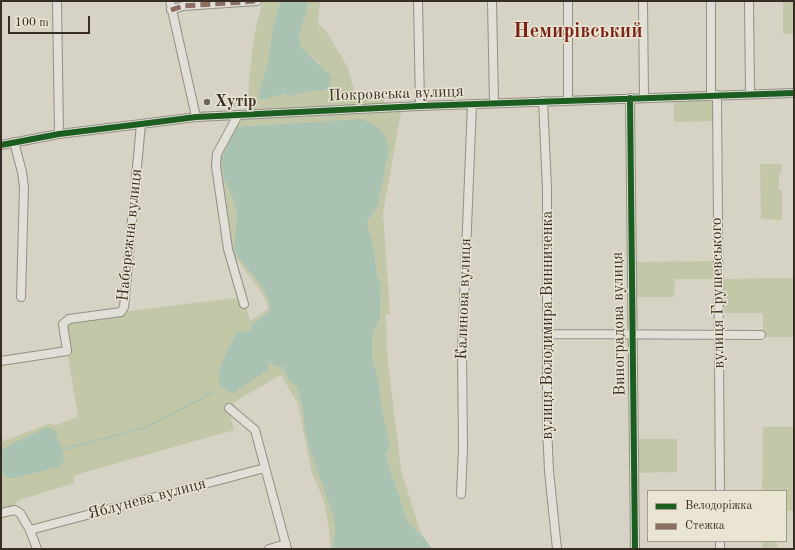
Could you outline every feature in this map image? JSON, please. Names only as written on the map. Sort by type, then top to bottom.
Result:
[{"type":"street","points":[[57,1],[59,134]]},
{"type":"street","points":[[196,117],[171,5],[183,6],[257,1]]},
{"type":"street","points":[[418,1],[420,106]]},
{"type":"street","points":[[492,1],[494,103]]},
{"type":"street","points":[[568,1],[568,100]]},
{"type":"street","points":[[643,1],[644,98]]},
{"type":"street","name":"вулиця Грушевського","points":[[711,1],[719,335],[720,490]]},
{"type":"street","points":[[749,1],[750,93]]},
{"type":"street","name":"Покровська вулиця","points":[[1,144],[59,134],[196,117],[543,101],[750,93],[794,93]]},
{"type":"street","name":"Виноградова вулиця","points":[[630,98],[635,549]]},
{"type":"street","name":"вулиця Володимира Винниченка","points":[[543,101],[547,189],[547,426],[549,471],[557,549]]},
{"type":"street","name":"Калинова вулиця","points":[[461,494],[463,450],[462,351],[472,104]]},
{"type":"street","points":[[238,115],[217,154],[216,166],[228,249],[244,304]]},
{"type":"street","name":"Набережна вулиця","points":[[1,361],[67,351],[63,324],[69,319],[121,312],[124,307],[141,124]]},
{"type":"street","points":[[14,142],[22,172],[24,187],[21,297]]},
{"type":"street","points":[[547,334],[762,335]]},
{"type":"street","points":[[229,408],[255,430],[287,547],[268,549]]},
{"type":"street","name":"Яблунева вулиця","points":[[30,530],[265,468]]},
{"type":"street","points":[[1,512],[14,510],[20,513],[30,530],[37,549]]},
{"type":"shaded area","points":[[264,1],[280,1],[272,32],[269,58],[258,98],[262,100],[284,94],[291,96],[306,92],[329,90],[319,63],[301,47],[299,36],[309,1],[320,1],[318,24],[326,31],[347,66],[356,95],[382,95],[387,108],[402,107],[383,213],[390,314],[386,315],[387,353],[401,470],[421,534],[408,522],[387,460],[377,373],[372,357],[372,336],[380,319],[381,284],[377,276],[374,249],[367,222],[378,205],[389,151],[386,138],[372,123],[232,196],[237,213],[234,251],[263,288],[269,301],[270,312],[252,324],[252,330],[237,332],[226,353],[218,375],[268,361],[274,365],[283,366],[289,381],[297,387],[303,408],[304,423],[309,447],[335,517],[333,549],[331,549],[324,501],[312,473],[298,404],[281,375],[234,402],[231,420],[234,430],[74,476],[74,483],[19,500],[9,510],[1,513],[1,442],[48,424],[56,425],[78,417],[63,324],[121,312],[235,298],[246,305],[250,321],[268,309],[267,302],[260,290],[232,253],[220,157],[238,115],[248,114],[249,77],[255,32],[262,3]]},
{"type":"shaded area","points":[[280,1],[309,1],[299,36],[301,47],[331,76],[329,90],[306,92],[291,96],[284,94],[262,100],[258,98],[269,58],[272,32]]},
{"type":"shaded area","points":[[783,1],[794,1],[794,34],[783,34]]},
{"type":"shaded area","points":[[717,95],[717,121],[674,122],[674,97]]},
{"type":"shaded area","points":[[247,98],[247,107],[231,107],[230,99]]},
{"type":"shaded area","points":[[360,119],[372,123],[382,132],[386,138],[389,151],[378,205],[367,222],[374,249],[377,276],[381,284],[380,319],[372,336],[372,357],[377,373],[382,410],[390,447],[386,452],[387,460],[408,522],[421,534],[432,549],[333,549],[335,530],[334,517],[309,447],[304,423],[303,408],[297,387],[289,381],[283,366],[276,367],[269,361],[269,369],[233,393],[227,391],[221,386],[218,375],[226,353],[237,332],[252,330],[252,324],[270,312],[269,301],[263,288],[234,251],[237,213],[232,196],[224,179],[222,157],[237,127]]},
{"type":"shaded area","points":[[760,164],[782,164],[781,173],[779,174],[779,190],[782,190],[782,220],[761,219]]},
{"type":"shaded area","points":[[717,261],[718,279],[794,278],[794,337],[763,337],[763,313],[718,313],[717,279],[675,279],[674,297],[632,297],[631,262]]},
{"type":"shaded area","points":[[763,427],[794,427],[794,511],[787,511],[787,490],[762,490]]},
{"type":"shaded area","points":[[46,428],[51,428],[55,431],[62,450],[64,461],[59,467],[14,478],[8,478],[1,473],[1,450]]},
{"type":"shaded area","points":[[633,439],[677,439],[677,472],[634,473]]},
{"type":"shaded area","points":[[762,542],[777,542],[777,549],[762,549]]},
{"type":"waterway","points":[[60,450],[147,427],[212,393]]},
{"type":"marked path","points":[[171,10],[183,6],[257,1]]},
{"type":"cycle path","points":[[1,145],[59,134],[196,117],[420,106],[794,93]]},
{"type":"cycle path","points":[[630,98],[635,549]]},
{"type":"place","name":"Хутір","points":[[207,102]]},
{"type":"district","name":"Немирівський","points":[[578,32]]}]
